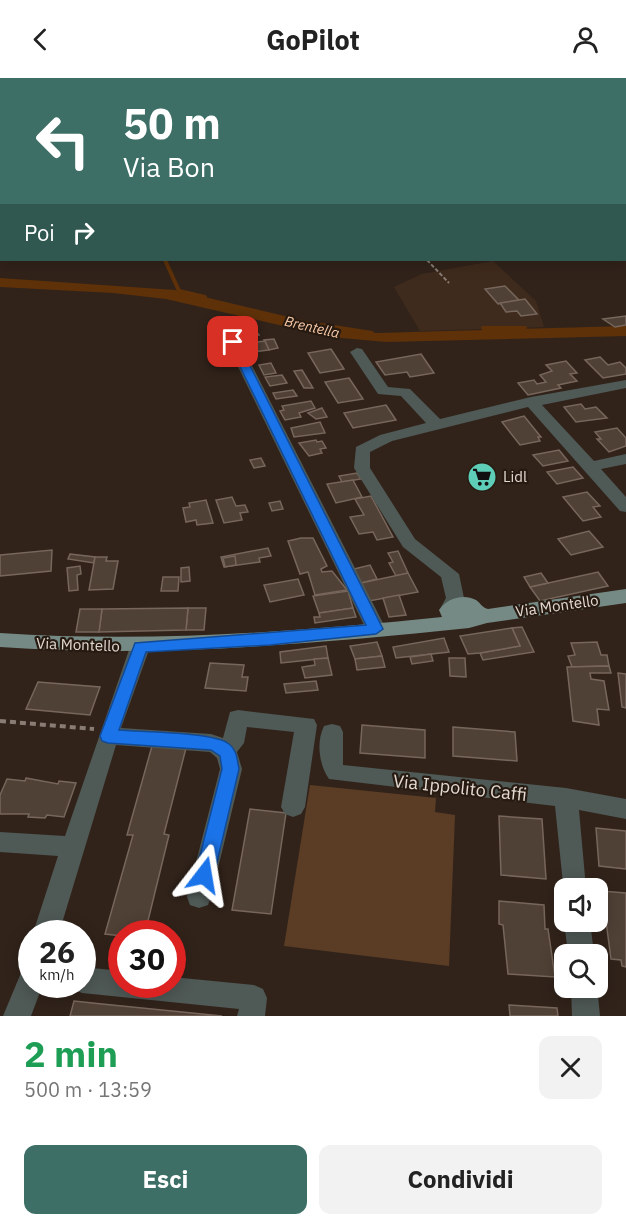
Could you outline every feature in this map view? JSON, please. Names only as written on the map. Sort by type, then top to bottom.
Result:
[{"type":"main road","name":"Via Montello","points":[[0,640],[56,645],[140,647],[270,640],[376,629],[462,613],[626,596]]},
{"type":"street","points":[[233,342],[376,629]]},
{"type":"street","points":[[357,352],[380,388],[405,392],[437,425]]},
{"type":"street","points":[[462,613],[450,574],[409,543],[362,468],[360,458],[362,450],[372,443],[437,425],[531,402],[626,384]]},
{"type":"street","points":[[531,402],[626,507]]},
{"type":"street","points":[[590,467],[626,459]]},
{"type":"street","points":[[50,920],[108,736],[140,647]]},
{"type":"street","points":[[225,750],[233,743],[238,718],[306,725],[293,807]]},
{"type":"street","name":"Via Ippolito Caffi","points":[[332,732],[331,765],[337,773],[566,798],[626,809]]},
{"type":"street","points":[[108,736],[211,743],[225,750],[231,769],[199,897]]},
{"type":"street","points":[[566,798],[573,878]]},
{"type":"street","points":[[0,842],[74,847]]},
{"type":"street","points":[[96,981],[254,998],[251,1016]]},
{"type":"street","points":[[17,1016],[24,998]]},
{"type":"street","points":[[585,998],[586,1016]]},
{"type":"path","points":[[428,261],[448,283]]},
{"type":"shaded area","points":[[493,261],[536,301],[544,327],[420,331],[394,287],[422,274]]},
{"type":"shaded area","points":[[310,785],[436,798],[435,812],[455,815],[449,966],[284,946]]},
{"type":"water","name":"Brentella","points":[[0,278],[175,290],[344,330],[377,333],[626,326],[626,336],[386,342],[331,337],[166,299],[113,293],[0,287]]},
{"type":"building","points":[[505,286],[519,300],[498,304],[485,289]]},
{"type":"building","points":[[525,299],[537,314],[521,316],[517,311],[506,312],[500,303]]},
{"type":"building","points":[[626,316],[626,325],[615,327],[603,319]]},
{"type":"building","points":[[252,326],[259,335],[246,337],[241,328]]},
{"type":"building","points":[[274,339],[278,348],[269,350],[264,340]]},
{"type":"building","points":[[265,341],[269,350],[253,352],[249,343]]},
{"type":"building","points":[[331,349],[344,369],[320,373],[308,353]]},
{"type":"building","points":[[421,354],[434,373],[410,377],[407,372],[385,375],[376,362]]},
{"type":"building","points":[[600,357],[608,365],[620,362],[626,368],[626,374],[603,378],[585,360]]},
{"type":"building","points":[[566,361],[577,373],[570,374],[577,381],[558,385],[561,388],[528,395],[518,383],[534,380],[537,384],[546,382],[540,375],[552,371],[546,365]]},
{"type":"building","points":[[271,363],[276,373],[264,375],[259,365]]},
{"type":"building","points":[[302,370],[313,388],[304,388],[294,371]]},
{"type":"building","points":[[282,375],[287,383],[270,386],[265,377]]},
{"type":"building","points":[[349,378],[363,399],[338,403],[325,382]]},
{"type":"building","points":[[293,390],[297,396],[276,399],[273,393]]},
{"type":"building","points":[[311,401],[315,408],[299,413],[301,417],[285,420],[280,411],[284,410],[282,406]]},
{"type":"building","points":[[581,404],[585,409],[596,407],[607,418],[576,422],[564,407]]},
{"type":"building","points":[[386,405],[396,420],[353,428],[344,413]]},
{"type":"building","points":[[322,408],[327,417],[316,419],[308,413]]},
{"type":"building","points":[[524,416],[541,437],[538,437],[540,441],[520,445],[502,422]]},
{"type":"building","points":[[320,422],[325,433],[294,437],[291,428]]},
{"type":"building","points":[[617,428],[626,438],[626,446],[609,452],[597,439],[601,439],[595,432]]},
{"type":"building","points":[[316,440],[317,442],[322,441],[326,448],[320,449],[322,453],[309,456],[299,443]]},
{"type":"building","points":[[559,450],[568,461],[543,466],[533,455]]},
{"type":"building","points":[[261,458],[265,466],[254,468],[250,460]]},
{"type":"building","points":[[573,467],[583,478],[557,484],[547,472]]},
{"type":"building","points":[[357,473],[361,479],[342,482],[339,476]]},
{"type":"building","points":[[353,480],[362,497],[336,503],[327,484]]},
{"type":"building","points":[[587,492],[600,506],[593,507],[601,517],[583,521],[563,497]]},
{"type":"building","points":[[371,496],[393,537],[377,540],[373,532],[359,534],[350,517],[364,515],[355,499]]},
{"type":"building","points":[[232,497],[236,506],[245,505],[248,512],[240,513],[242,520],[224,523],[216,500]]},
{"type":"building","points":[[206,500],[213,523],[197,525],[196,520],[186,522],[183,508],[190,507],[189,503]]},
{"type":"building","points":[[280,501],[283,509],[272,511],[269,503]]},
{"type":"building","points":[[589,531],[603,547],[571,555],[558,539]]},
{"type":"building","points":[[313,538],[327,566],[321,569],[322,572],[332,571],[347,590],[315,595],[308,572],[300,574],[288,541]]},
{"type":"building","points":[[268,548],[271,556],[259,558],[260,562],[224,567],[221,557]]},
{"type":"building","points":[[52,550],[51,571],[0,576],[0,555]]},
{"type":"building","points":[[398,551],[408,573],[396,576],[389,563],[393,562],[388,553]]},
{"type":"building","points":[[70,554],[95,557],[94,563],[68,559]]},
{"type":"building","points":[[235,556],[236,565],[225,567],[223,558]]},
{"type":"building","points":[[95,557],[107,557],[106,561],[118,561],[113,589],[89,590]]},
{"type":"building","points":[[370,565],[377,579],[361,583],[354,569]]},
{"type":"building","points":[[80,566],[81,574],[77,575],[78,590],[69,591],[67,568]]},
{"type":"building","points":[[189,567],[190,581],[181,582],[181,568]]},
{"type":"building","points":[[598,572],[608,586],[540,601],[530,587]]},
{"type":"building","points":[[408,573],[418,592],[369,601],[361,583]]},
{"type":"building","points":[[541,573],[548,583],[530,587],[524,577]]},
{"type":"building","points":[[163,577],[179,577],[178,591],[161,591]]},
{"type":"building","points":[[298,579],[304,595],[270,602],[264,585]]},
{"type":"building","points":[[348,591],[353,608],[319,613],[313,596]]},
{"type":"building","points":[[399,595],[406,615],[389,617],[383,598]]},
{"type":"building","points":[[188,608],[206,608],[204,630],[186,630]]},
{"type":"building","points":[[188,608],[186,630],[99,632],[102,609]]},
{"type":"building","points":[[353,608],[356,617],[315,623],[314,617],[320,617],[319,613]]},
{"type":"building","points":[[80,609],[102,609],[99,632],[76,632]]},
{"type":"building","points":[[522,627],[534,652],[483,660],[480,653],[520,646],[512,628]]},
{"type":"building","points":[[512,628],[520,646],[480,653],[468,654],[460,636]]},
{"type":"building","points":[[444,638],[449,652],[396,658],[393,647]]},
{"type":"building","points":[[377,642],[382,656],[355,659],[350,646]]},
{"type":"building","points":[[597,642],[601,655],[607,655],[609,666],[572,667],[568,656],[575,655],[571,643]]},
{"type":"building","points":[[326,646],[328,658],[281,663],[280,652]]},
{"type":"building","points":[[431,654],[433,661],[412,664],[410,657]]},
{"type":"building","points":[[382,656],[385,667],[357,670],[355,659]]},
{"type":"building","points":[[328,658],[332,675],[305,678],[302,667],[315,665],[314,659]]},
{"type":"building","points":[[449,658],[465,658],[466,677],[450,676]]},
{"type":"building","points":[[210,663],[244,665],[242,677],[248,677],[246,691],[205,688]]},
{"type":"building","points":[[609,666],[611,673],[590,673],[591,679],[604,681],[609,710],[597,709],[599,725],[573,721],[567,667]]},
{"type":"building","points":[[618,673],[626,674],[626,708],[622,707]]},
{"type":"building","points":[[316,681],[318,690],[286,693],[284,684]]},
{"type":"building","points":[[38,682],[100,687],[90,715],[26,709]]},
{"type":"building","points":[[362,725],[425,730],[425,758],[360,753]]},
{"type":"building","points":[[453,727],[515,732],[517,761],[453,756]]},
{"type":"building","points":[[152,746],[186,748],[164,834],[169,835],[148,920],[109,920],[133,835],[127,835]]},
{"type":"building","points":[[26,778],[58,784],[59,781],[76,783],[64,817],[47,815],[45,818],[28,817],[29,814],[0,814],[0,795],[7,779],[25,781]]},
{"type":"building","points":[[250,809],[286,813],[271,914],[232,910]]},
{"type":"building","points":[[499,816],[542,819],[546,879],[501,875]]},
{"type":"building","points":[[596,828],[626,831],[626,869],[599,866]]},
{"type":"building","points":[[608,892],[626,893],[626,967],[622,966],[621,960],[611,959],[607,932]]},
{"type":"building","points":[[499,901],[544,905],[545,929],[548,929],[554,977],[508,974],[503,925],[499,924]]},
{"type":"building","points":[[74,1001],[102,1004],[222,1016],[70,1016]]},
{"type":"building","points":[[509,1005],[557,1008],[558,1016],[510,1016]]},
{"type":"waterway","points":[[165,261],[179,291],[205,297]]},
{"type":"waterway","name":"Brentella","points":[[321,325],[372,333]]},
{"type":"waterway","points":[[483,328],[525,328]]},
{"type":"place","name":"Lidl","points":[[482,477]]},
{"type":"route","points":[[204,875],[231,769],[230,761],[228,754],[221,746],[211,743],[108,736],[140,647],[270,640],[376,629],[233,342]]}]
